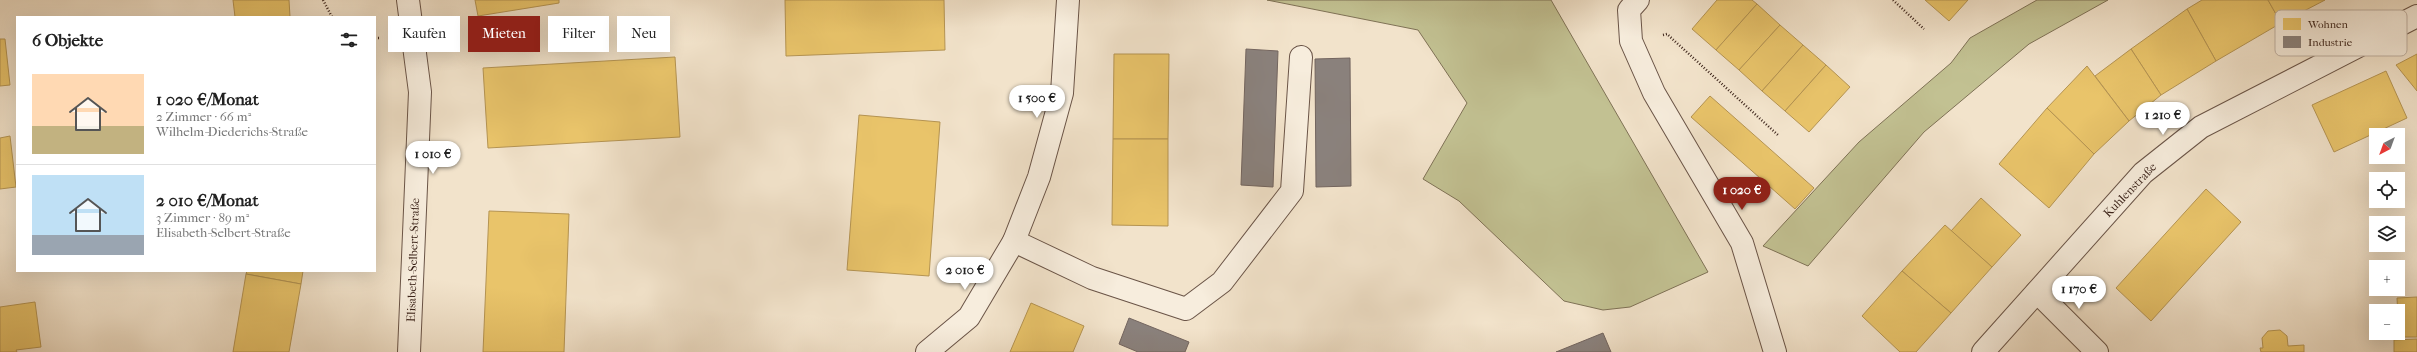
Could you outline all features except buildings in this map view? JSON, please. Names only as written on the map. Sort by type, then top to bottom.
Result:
[{"type":"street","name":"Elisabeth-Selbert-Straße","points":[[408,0],[420,92],[410,352]]},
{"type":"street","points":[[927,352],[969,317],[1014,240],[1039,177],[1062,93],[1068,0]]},
{"type":"street","points":[[1638,0],[1629,10],[1630,41],[1654,94],[1742,244],[1775,352]]},
{"type":"street","name":"Kuhlenstraße","points":[[2407,21],[2417,16]]},
{"type":"street","name":"Kuhlenstraße","points":[[1983,352],[2143,173],[2201,127],[2339,56]]},
{"type":"street","points":[[1014,240],[1092,278],[1186,309],[1222,282],[1292,191],[1301,57]]},
{"type":"street","points":[[2037,292],[2097,352]]},
{"type":"path","points":[[323,0],[331,16]]},
{"type":"path","points":[[1893,0],[1924,29]]},
{"type":"path","points":[[1630,41],[1667,34],[1779,136]]},
{"type":"shaded area","points":[[1267,0],[1551,0],[1708,272],[1630,307],[1603,310],[1564,301],[1459,201],[1423,179],[1467,103],[1418,30]]},
{"type":"shaded area","points":[[2037,0],[2108,0],[2029,44],[1924,132],[1808,266],[1763,246],[1859,142],[1951,63],[1970,38]]}]
